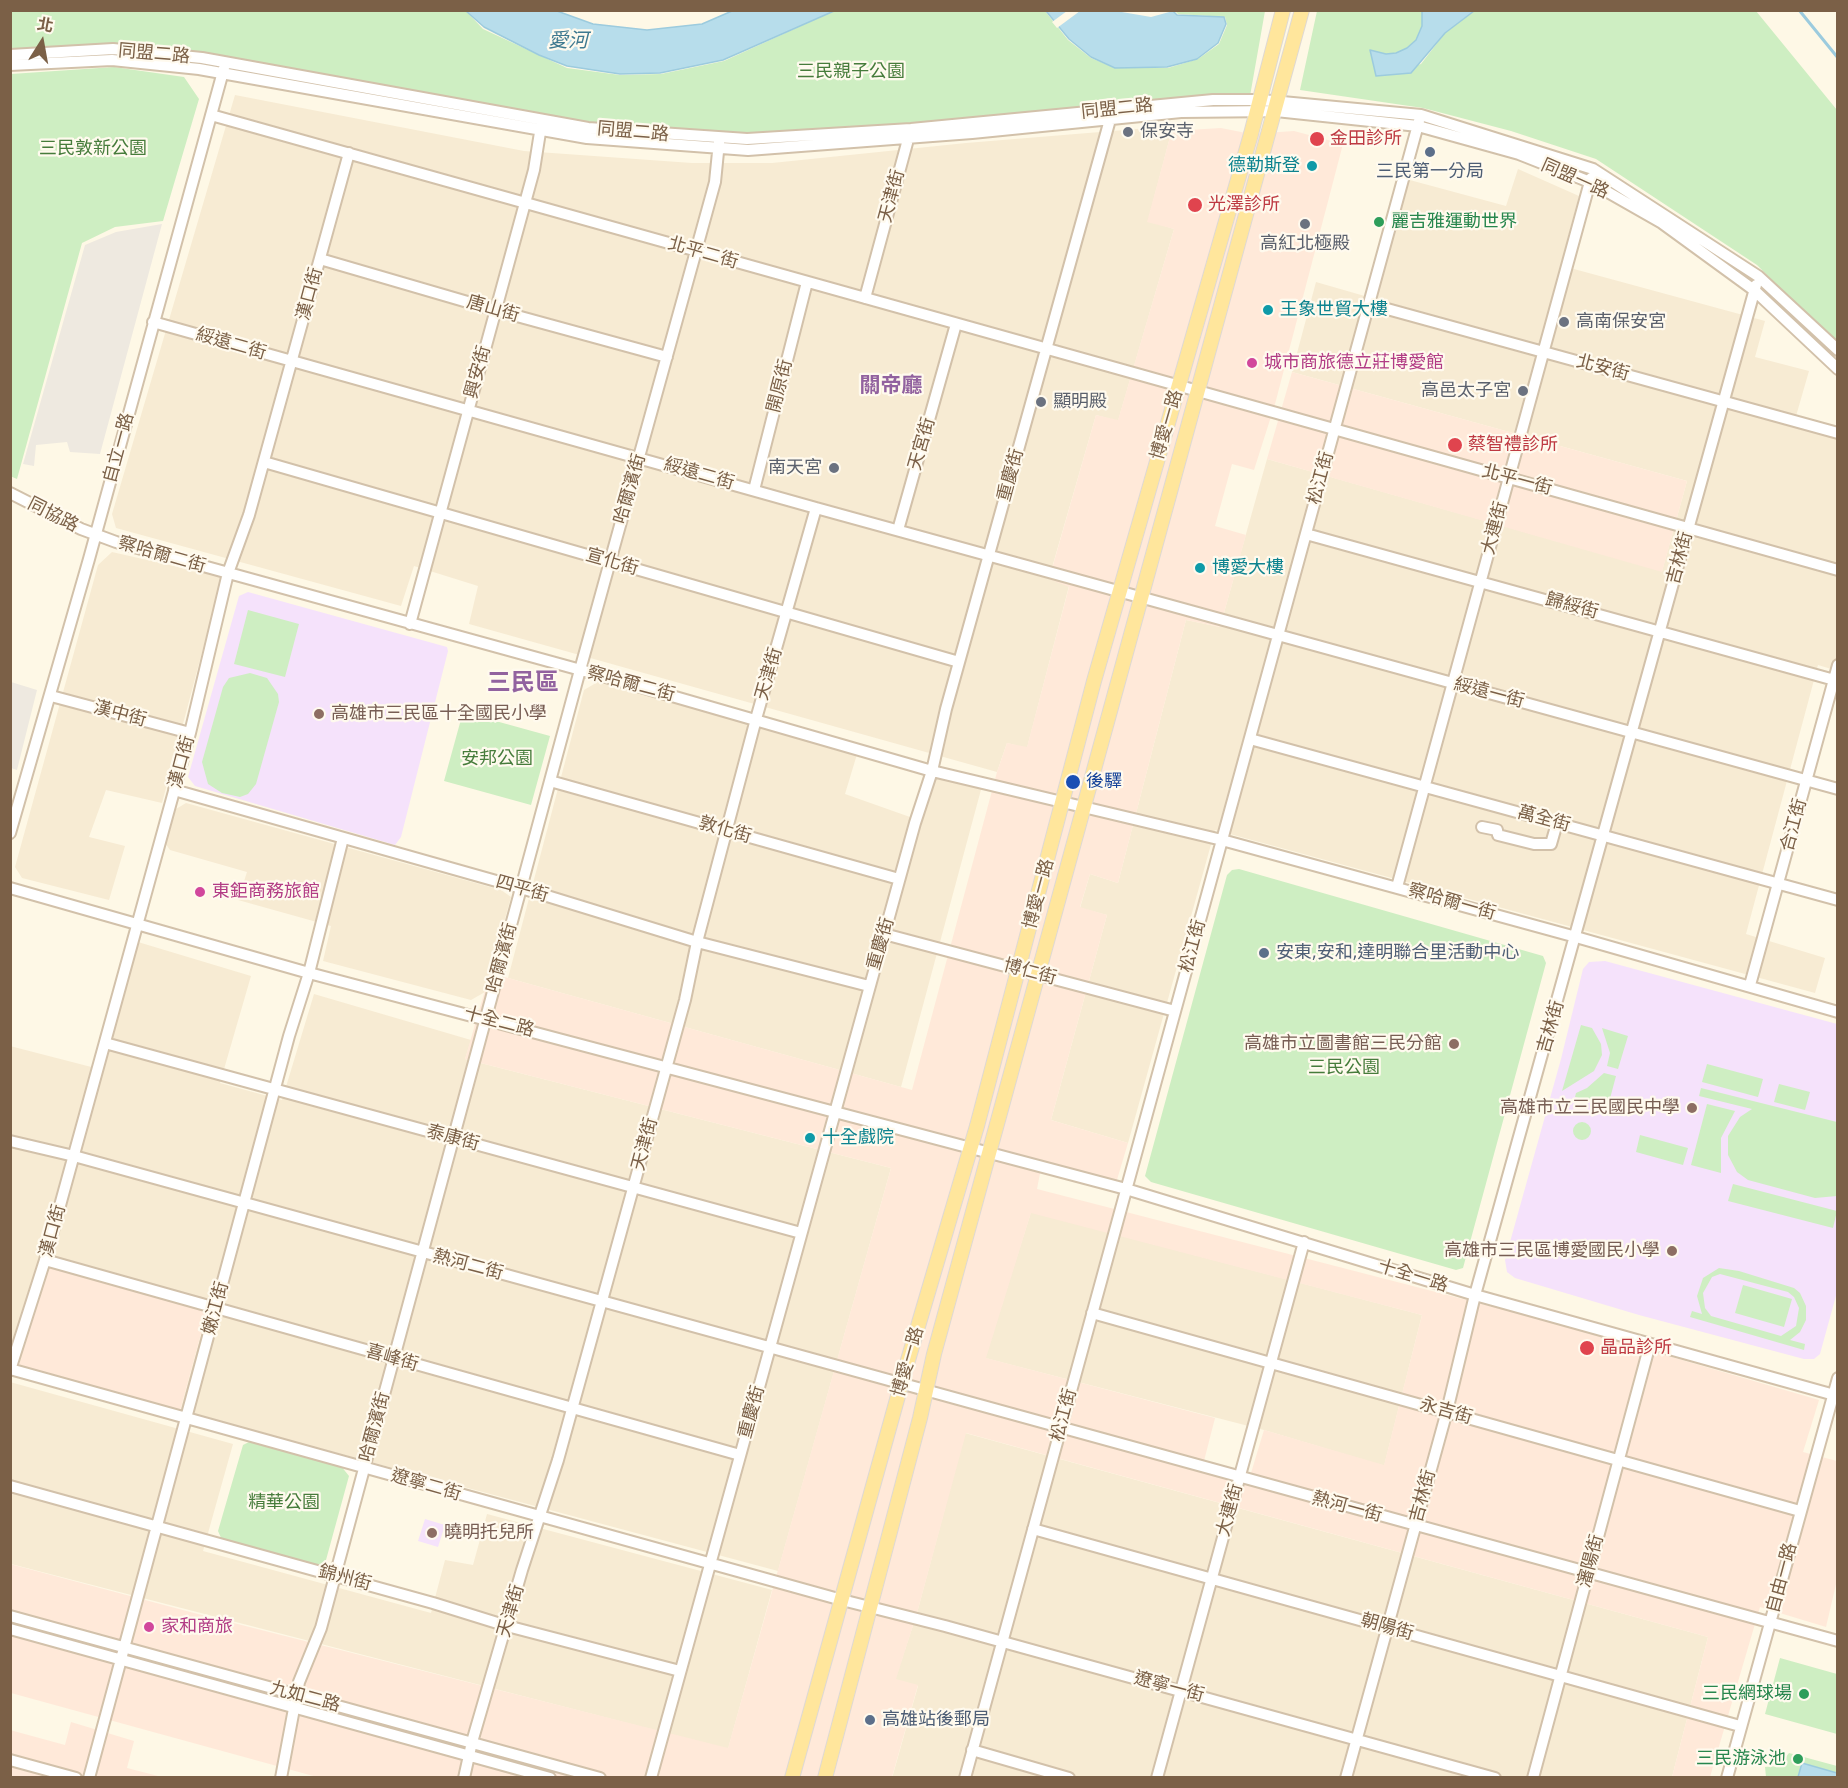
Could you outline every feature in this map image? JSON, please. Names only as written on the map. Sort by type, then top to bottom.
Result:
[{"type":"main road","name":"博愛一路","points":[[792,1778],[901,1384],[970,1148],[1120,592],[1259,105],[1283,10]]},
{"type":"main road","name":"博愛一路","points":[[825,1778],[989,1153],[1040,975],[1082,809],[1195,391],[1277,106],[1302,10]]},
{"type":"street","name":"同盟二路","points":[[10,55],[113,50],[225,67],[541,125],[587,138],[719,143],[747,139],[910,133],[1111,115],[1180,102],[1259,105]]},
{"type":"street","name":"同盟二路","points":[[10,66],[112,60],[225,67]]},
{"type":"street","name":"自立一路","points":[[10,833],[51,696],[225,67]]},
{"type":"street","name":"同盟一路","points":[[1259,105],[1420,120],[1593,169],[1758,276],[1838,350]]},
{"type":"street","name":"北平二街","points":[[212,115],[1195,391]]},
{"type":"street","name":"重慶街","points":[[651,1778],[899,879],[932,771],[959,662],[1111,115]]},
{"type":"street","name":"同盟一路","points":[[1420,120],[1519,154],[1590,182],[1662,223],[1754,290],[1838,369]]},
{"type":"street","name":"松江街","points":[[964,1778],[1420,120]]},
{"type":"street","name":"興安街","points":[[410,624],[534,170],[541,125]]},
{"type":"street","name":"天津街","points":[[865,298],[910,133]]},
{"type":"street","name":"哈爾濱街","points":[[281,1778],[296,1694],[321,1628],[580,670],[715,182],[719,143]]},
{"type":"street","name":"漢口街","points":[[11,1369],[45,1260],[138,924],[190,733],[228,573],[249,515],[349,153]]},
{"type":"street","name":"大連街","points":[[1397,887],[1593,169]]},
{"type":"street","name":"唐山街","points":[[320,259],[667,357]]},
{"type":"street","name":"吉林街","points":[[1346,1778],[1447,1411],[1475,1295],[1758,276]]},
{"type":"street","name":"開原街","points":[[754,490],[807,282]]},
{"type":"street","name":"北安街","points":[[1369,304],[1838,433]]},
{"type":"street","name":"綏遠二街","points":[[153,322],[1140,598]]},
{"type":"street","name":"天宮街","points":[[898,530],[956,324]]},
{"type":"street","name":"北平一街","points":[[1195,391],[1838,570]]},
{"type":"street","name":"宣化街","points":[[264,462],[959,662]]},
{"type":"street","name":"同協路","points":[[10,494],[95,535]]},
{"type":"street","name":"天津街","points":[[464,1778],[472,1742],[573,1408],[666,1068],[756,719],[816,508]]},
{"type":"street","name":"歸綏街","points":[[1306,534],[1835,680]]},
{"type":"street","name":"察哈爾二街","points":[[95,535],[756,719],[932,771],[1062,804]]},
{"type":"street","name":"綏遠一街","points":[[1140,598],[1838,789]]},
{"type":"street","name":"合江街","points":[[1750,985],[1838,665]]},
{"type":"street","name":"漢中街","points":[[51,696],[190,733]]},
{"type":"street","name":"萬全街","points":[[1250,739],[1838,900]]},
{"type":"street","name":"敦化街","points":[[550,781],[899,879]]},
{"type":"street","name":"四平街","points":[[174,790],[521,888],[697,942],[870,986]]},
{"type":"street","name":"察哈爾一街","points":[[1062,804],[1222,840],[1750,985],[1838,1012]]},
{"type":"street","points":[[1482,827],[1497,830],[1498,835],[1534,844],[1551,844],[1557,823]]},
{"type":"street","name":"嫩江街","points":[[88,1778],[275,1089],[309,973],[343,838]]},
{"type":"street","name":"十全二路","points":[[10,888],[309,973],[486,1018],[834,1114],[989,1153]]},
{"type":"street","name":"博仁街","points":[[884,934],[1175,1011]]},
{"type":"street","name":"泰康街","points":[[105,1042],[801,1233]]},
{"type":"street","name":"熱河二街","points":[[10,1141],[74,1156],[926,1390]]},
{"type":"street","name":"十全一路","points":[[989,1153],[1126,1189],[1475,1295],[1835,1395]]},
{"type":"street","name":"大連街","points":[[1157,1778],[1304,1242]]},
{"type":"street","name":"喜峰街","points":[[45,1260],[740,1455]]},
{"type":"street","name":"永吉街","points":[[1092,1313],[1800,1511]]},
{"type":"street","name":"瀋陽街","points":[[1533,1778],[1650,1344]]},
{"type":"street","name":"遼寧二街","points":[[11,1369],[842,1600]]},
{"type":"street","name":"自由一路","points":[[1727,1778],[1838,1378]]},
{"type":"street","name":"熱河一街","points":[[926,1390],[1838,1641]]},
{"type":"street","name":"錦州街","points":[[10,1486],[507,1626],[680,1671]]},
{"type":"street","name":"朝陽街","points":[[1033,1529],[1740,1726]]},
{"type":"street","name":"遼寧一街","points":[[842,1600],[1002,1641],[1495,1778]]},
{"type":"street","name":"九如二路","points":[[10,1616],[600,1778]]},
{"type":"street","name":"九如二路","points":[[10,1629],[550,1778]]},
{"type":"street","points":[[972,1750],[1069,1778]]},
{"type":"street","points":[[10,1760],[76,1778]]},
{"type":"shaded area","points":[[235,95],[524,151],[692,163],[772,163],[966,143],[1161,127],[1170,137],[1148,221],[1174,229],[1118,421],[1096,415],[1049,578],[1069,586],[1027,748],[1007,743],[997,772],[469,624],[478,586],[414,566],[401,606],[116,528],[112,514]]},
{"type":"shaded area","points":[[1221,128],[1251,134],[1294,131],[1343,144],[1275,404],[1254,470],[1232,464],[1215,526],[1246,535],[1220,627],[1186,620],[1118,883],[1090,874],[1080,907],[1107,915],[1051,1120],[1128,1143],[1116,1183],[1042,1163],[1037,1189],[1552,1322],[1819,1400],[1803,1452],[1837,1461],[1837,1580],[1826,1627],[1760,1607],[1710,1777],[1672,1777],[1708,1637],[966,1433],[917,1613],[896,1679],[918,1685],[892,1777],[317,1777],[11,1693],[10,1564],[728,1748],[891,1168],[465,1059],[490,973],[912,1090],[997,772],[1007,743],[1027,747],[1069,587],[1049,579],[1096,415],[1118,420],[1174,229],[1147,222],[1172,131]],"holes":[[[1031,1213],[1422,1315],[1384,1465],[1264,1430],[1251,1473],[1204,1461],[1215,1418],[986,1358]]]},
{"type":"shaded area","points":[[1518,169],[1579,196],[1561,263],[1574,269],[1765,321],[1755,357],[1809,371],[1794,423],[1837,434],[1838,671],[1818,665],[1746,934],[1825,958],[1815,993],[1215,830],[1128,1143],[1051,1120],[1107,915],[1080,908],[1090,874],[1118,883],[1186,620],[1220,627],[1267,459],[1662,571],[1687,481],[1292,372],[1316,282],[1375,299],[1406,179],[1506,206]]},
{"type":"shaded area","points":[[162,224],[100,454],[70,452],[67,442],[36,445],[34,466],[23,464],[85,245],[116,232]]},
{"type":"shaded area","points":[[1292,372],[1687,481],[1662,572],[1267,459]]},
{"type":"shaded area","points":[[112,552],[222,577],[162,803],[106,790],[89,837],[125,846],[109,900],[22,878],[15,867],[98,565]]},
{"type":"shaded area","name":"高雄市三民區十全國民小學","points":[[248,592],[447,647],[448,651],[401,837],[395,845],[195,786],[188,777],[239,596]]},
{"type":"shaded area","points":[[601,680],[858,751],[845,794],[910,817],[922,820],[935,775],[982,786],[901,1087],[508,978],[584,690]]},
{"type":"shaded area","points":[[11,682],[37,690],[17,770],[11,768]]},
{"type":"shaded area","points":[[186,803],[501,890],[511,897],[485,992],[471,1000],[323,961],[331,926],[238,900],[247,872],[170,850],[165,843],[176,809]]},
{"type":"shaded area","points":[[138,942],[251,976],[220,1083],[282,1100],[314,994],[471,1040],[465,1059],[891,1168],[778,1571],[180,1411],[207,1312],[24,1366],[11,1362],[10,1046],[103,1070]]},
{"type":"shaded area","name":"高雄市立三民國民中學","points":[[1605,961],[1837,1024],[1837,1292],[1820,1354],[1814,1359],[1804,1359],[1639,1315],[1515,1278],[1507,1272],[1505,1260],[1561,1059],[1583,969],[1589,962]]},
{"type":"shaded area","points":[[1031,1212],[1422,1315],[1384,1466],[1264,1430],[985,1358]]},
{"type":"shaded area","points":[[46,1266],[207,1312],[180,1411],[19,1365]]},
{"type":"shaded area","points":[[10,1382],[233,1444],[203,1551],[431,1613],[445,1560],[473,1565],[487,1514],[772,1590],[728,1749],[11,1564]]},
{"type":"shaded area","points":[[965,1433],[1708,1637],[1672,1777],[892,1778],[918,1686],[895,1680],[917,1613]]},
{"type":"shaded area","name":"曉明托兒所","points":[[425,1519],[445,1525],[438,1547],[418,1541]]},
{"type":"shaded area","points":[[71,1722],[134,1741],[127,1768],[162,1777],[11,1777],[10,1730],[65,1745]]},
{"type":"green space","name":"三民親子公園","points":[[836,10],[1045,11],[1068,40],[1091,58],[1115,68],[1168,68],[1198,59],[1219,44],[1227,25],[1225,17],[1178,14],[1175,11],[1265,11],[1250,96],[769,138],[542,120],[237,63],[98,50],[11,55],[10,11],[466,11],[483,29],[567,68],[620,75],[661,74],[724,61]]},
{"type":"green space","points":[[1317,11],[1422,11],[1422,26],[1416,40],[1407,48],[1386,54],[1370,50],[1376,75],[1421,64],[1445,33],[1474,11],[1756,11],[1837,110],[1837,345],[1757,265],[1596,159],[1511,131],[1423,108],[1300,90]]},
{"type":"green space","name":"三民敦新公園","points":[[114,67],[184,77],[199,99],[163,221],[115,227],[82,243],[17,479],[10,476],[11,74]]},
{"type":"green space","points":[[248,610],[299,624],[285,677],[234,664]]},
{"type":"green space","points":[[250,673],[267,678],[278,694],[279,702],[256,784],[248,794],[240,797],[222,793],[208,784],[202,762],[223,687],[229,678]]},
{"type":"green space","name":"安邦公園","points":[[463,712],[550,736],[531,805],[444,781]]},
{"type":"green space","name":"三民公園","points":[[1239,869],[1543,956],[1546,963],[1463,1268],[1456,1270],[1151,1182],[1145,1176],[1227,875],[1232,870]]},
{"type":"green space","points":[[1581,1025],[1592,1028],[1601,1044],[1602,1055],[1594,1071],[1562,1091]]},
{"type":"green space","points":[[1602,1028],[1628,1036],[1618,1069],[1607,1066],[1610,1053]]},
{"type":"green space","points":[[1707,1064],[1763,1079],[1758,1097],[1702,1082]]},
{"type":"green space","points":[[1604,1073],[1616,1076],[1608,1106],[1575,1097],[1576,1093],[1587,1088]]},
{"type":"green space","points":[[1779,1084],[1810,1092],[1805,1110],[1774,1102]]},
{"type":"green space","points":[[1701,1088],[1837,1122],[1837,1196],[1815,1198],[1748,1180],[1737,1172],[1728,1155],[1728,1136],[1740,1117],[1752,1109],[1699,1096]]},
{"type":"green space","points":[[1707,1104],[1735,1111],[1721,1138],[1721,1173],[1691,1165]]},
{"type":"green space","points":[[1578,1122],[1586,1122],[1591,1127],[1589,1138],[1578,1140],[1573,1135],[1573,1127]]},
{"type":"green space","points":[[1640,1135],[1688,1148],[1683,1165],[1636,1152]]},
{"type":"green space","points":[[1733,1184],[1837,1211],[1833,1228],[1728,1201]]},
{"type":"green space","points":[[1719,1268],[1739,1271],[1794,1288],[1800,1293],[1806,1306],[1806,1320],[1800,1332],[1790,1340],[1805,1344],[1804,1350],[1690,1317],[1692,1311],[1702,1314],[1697,1296],[1703,1278]],"holes":[[[1720,1274],[1788,1292],[1794,1297],[1799,1308],[1796,1326],[1781,1336],[1711,1316],[1705,1308],[1703,1293],[1712,1277]]]},
{"type":"green space","points":[[1743,1285],[1792,1299],[1784,1327],[1735,1313]]},
{"type":"green space","name":"精華公園","points":[[251,1441],[341,1466],[349,1476],[326,1560],[319,1566],[222,1540],[218,1531],[243,1445]]},
{"type":"green space","name":"三民網球場","points":[[1780,1658],[1837,1674],[1837,1734],[1765,1714]]},
{"type":"green space","name":"三民游泳池","points":[[1789,1753],[1837,1766],[1837,1777],[1766,1777],[1765,1767],[1779,1766]]},
{"type":"water","name":"愛河","points":[[466,11],[557,11],[593,24],[647,30],[702,24],[732,11],[834,11],[723,60],[660,73],[620,74],[567,66],[539,55],[484,27]]},
{"type":"water","points":[[1046,11],[1173,11],[1177,15],[1224,17],[1226,24],[1218,43],[1197,59],[1167,67],[1115,68],[1091,57],[1069,39]]},
{"type":"water","points":[[1422,11],[1474,11],[1445,33],[1411,73],[1376,76],[1370,50],[1386,54],[1407,48],[1416,40],[1422,26]]},
{"type":"water","points":[[1802,1763],[1837,1773],[1837,1777],[1798,1777]]},
{"type":"pier","points":[[1067,11],[1080,11],[1057,28],[1052,22]]},
{"type":"pier","points":[[1116,11],[1173,11],[1151,17]]},
{"type":"waterway","points":[[1799,10],[1838,58]]},
{"type":"place","name":"保安寺","points":[[1128,132]]},
{"type":"place","name":"金田診所","points":[[1317,139]]},
{"type":"place","name":"三民第一分局","points":[[1430,152]]},
{"type":"place","name":"德勒斯登","points":[[1312,166]]},
{"type":"place","name":"光澤診所","points":[[1195,205]]},
{"type":"place","name":"麗吉雅運動世界","points":[[1379,222]]},
{"type":"place","name":"高紅北極殿","points":[[1305,224]]},
{"type":"place","name":"王象世貿大樓","points":[[1268,310]]},
{"type":"place","name":"高南保安宮","points":[[1564,322]]},
{"type":"place","name":"城市商旅德立莊博愛館","points":[[1252,363]]},
{"type":"place","name":"高邑太子宮","points":[[1523,391]]},
{"type":"place","name":"顯明殿","points":[[1041,402]]},
{"type":"place","name":"蔡智禮診所","points":[[1455,445]]},
{"type":"place","name":"南天宮","points":[[834,468]]},
{"type":"place","name":"博愛大樓","points":[[1200,568]]},
{"type":"place","name":"高雄市三民區十全國民小學","points":[[319,714]]},
{"type":"place","name":"後驛","points":[[1073,782]]},
{"type":"place","name":"東鉅商務旅館","points":[[200,892]]},
{"type":"place","name":"安東,安和,達明聯合里活動中心","points":[[1264,953]]},
{"type":"place","name":"高雄市立圖書館三民分館","points":[[1454,1044]]},
{"type":"place","name":"高雄市立三民國民中學","points":[[1692,1108]]},
{"type":"place","name":"十全戲院","points":[[810,1138]]},
{"type":"place","name":"高雄市三民區博愛國民小學","points":[[1672,1251]]},
{"type":"place","name":"晶品診所","points":[[1587,1348]]},
{"type":"place","name":"曉明托兒所","points":[[432,1533]]},
{"type":"place","name":"家和商旅","points":[[149,1627]]},
{"type":"place","name":"三民網球場","points":[[1804,1694]]},
{"type":"place","name":"高雄站後郵局","points":[[870,1720]]},
{"type":"place","name":"三民游泳池","points":[[1798,1759]]},
{"type":"district","name":"關帝廳","points":[[891,386]]},
{"type":"district","name":"三民區","points":[[523,683]]}]
